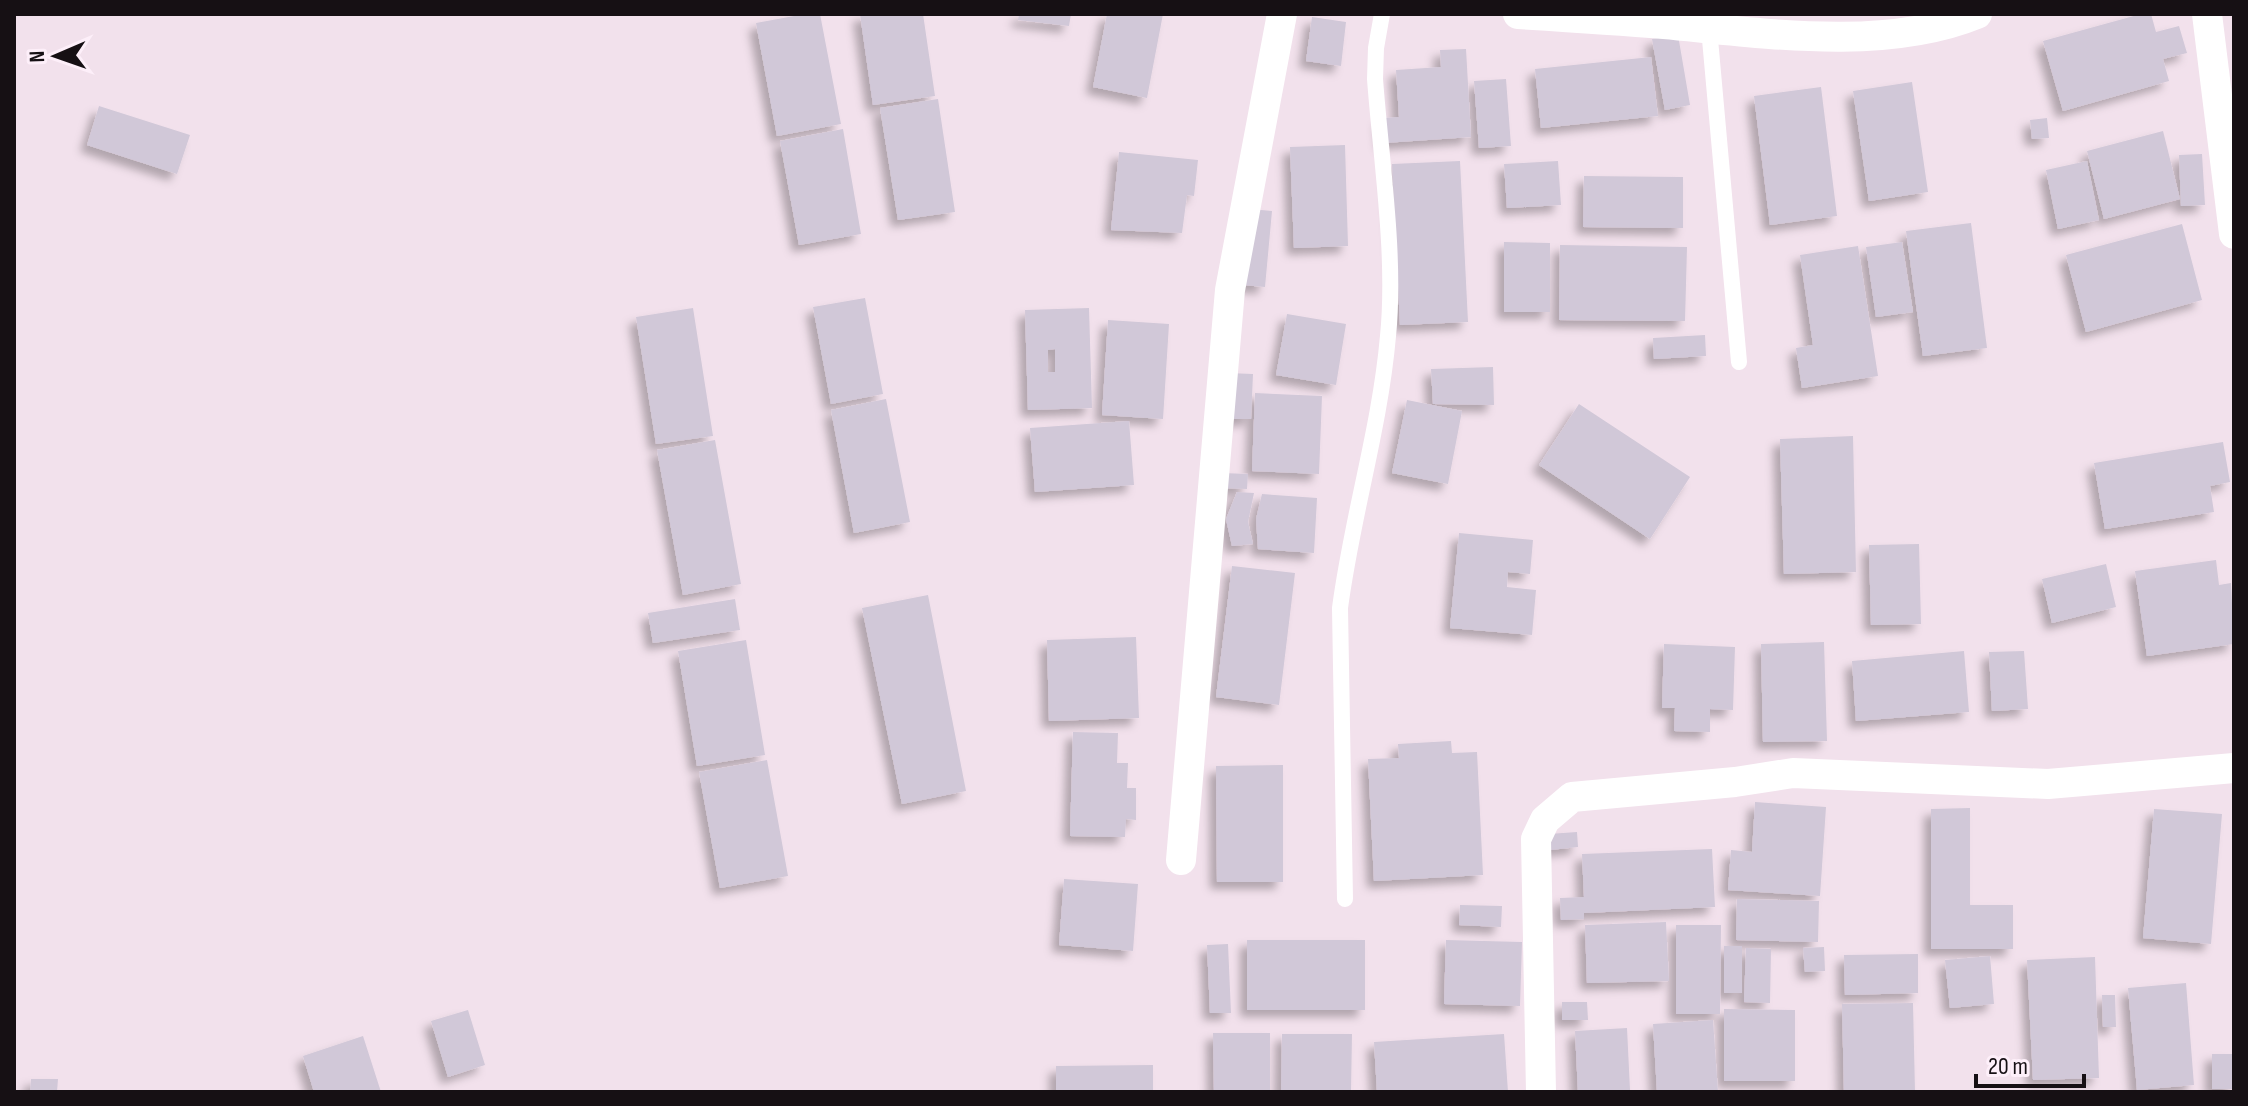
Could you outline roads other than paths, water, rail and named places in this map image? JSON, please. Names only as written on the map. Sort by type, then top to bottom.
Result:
[{"type":"street","points":[[1181,860],[1230,290],[1282,14]]},
{"type":"street","points":[[1518,14],[1823,36],[1895,33],[1944,26],[1973,15]]},
{"type":"street","points":[[2207,14],[2234,234]]},
{"type":"street","points":[[1541,1092],[1536,839],[1545,820],[1572,797],[1735,782],[1793,773],[2048,784],[2234,768]]},
{"type":"lane","points":[[1345,899],[1340,608],[1346,563],[1383,386],[1391,303],[1375,79],[1382,14]]},
{"type":"lane","points":[[1709,28],[1739,362]]}]
